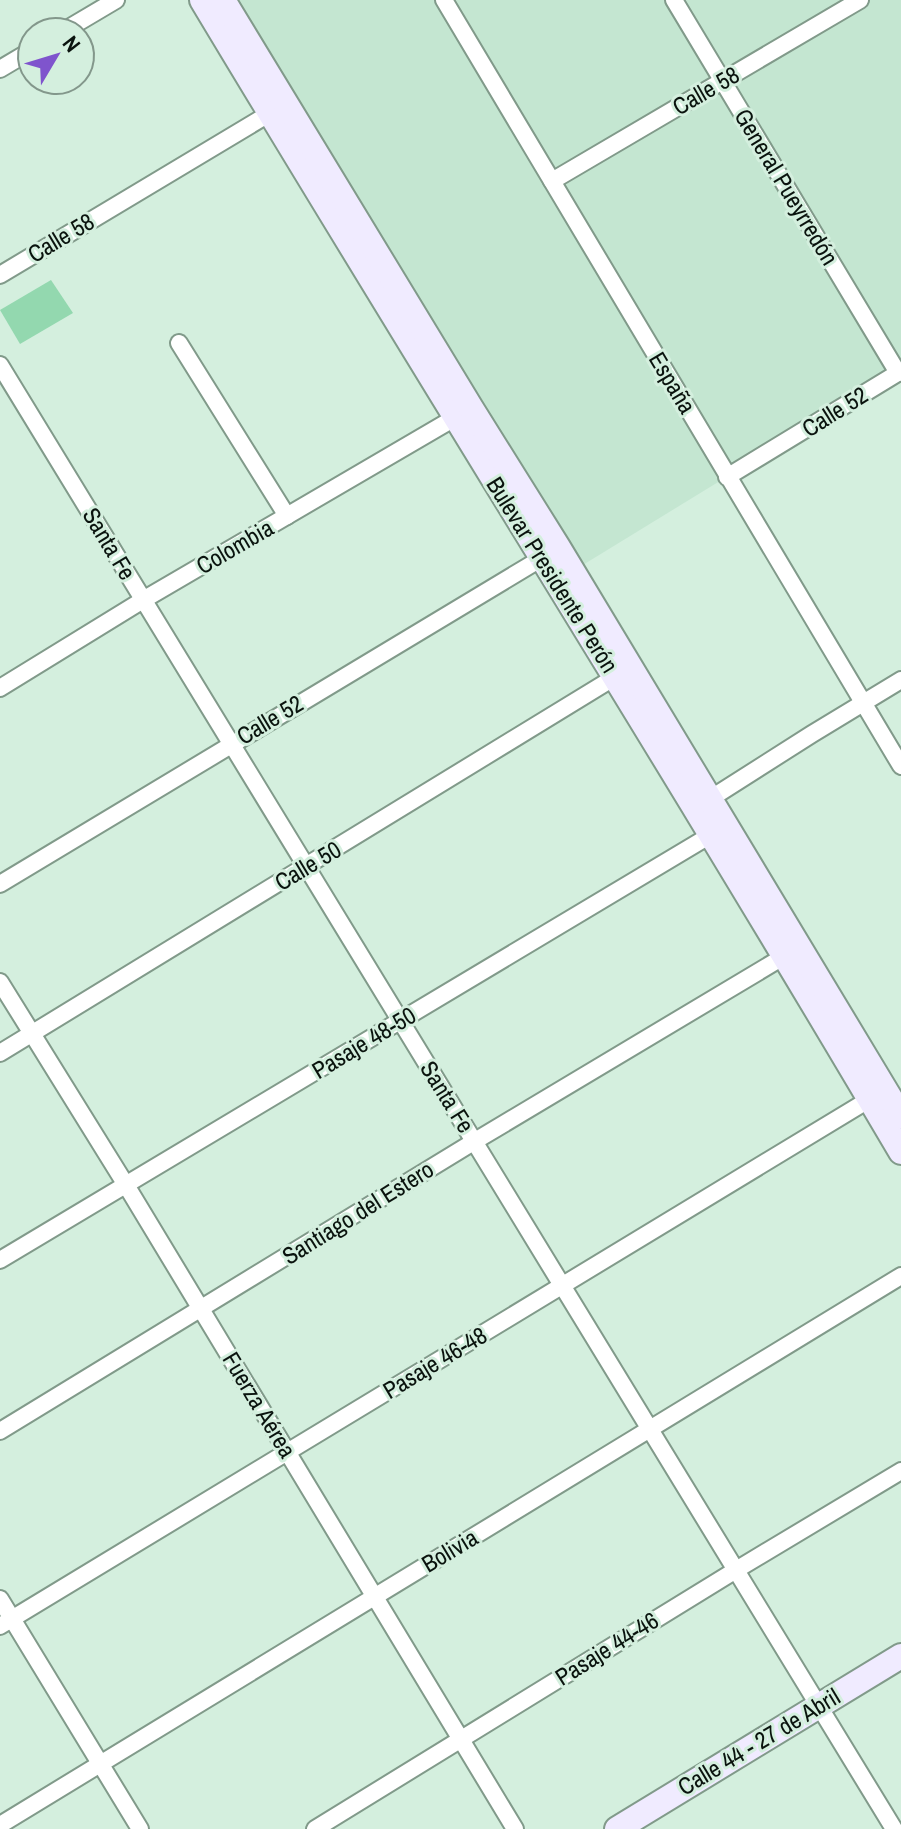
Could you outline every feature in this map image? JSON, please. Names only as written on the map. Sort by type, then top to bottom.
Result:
[{"type":"main road","name":"Bulevar Presidente Perón","points":[[202,0],[278,108],[463,412],[542,558],[615,677],[719,830],[792,952],[901,1116]]},
{"type":"main road","name":"Bulevar Presidente Perón","points":[[223,0],[278,108]]},
{"type":"main road","name":"Bulevar Presidente Perón","points":[[463,412],[558,547],[702,804]]},
{"type":"main road","name":"Bulevar Presidente Perón","points":[[792,952],[901,1152]]},
{"type":"main road","name":"Calle 44 - 27 de Abril","points":[[617,1829],[901,1656]]},
{"type":"street","points":[[89,16],[116,0]]},
{"type":"street","name":"España","points":[[444,0],[901,766]]},
{"type":"street","name":"General Pueyrredón","points":[[674,0],[899,372]]},
{"type":"street","name":"Calle 58","points":[[552,181],[860,0]]},
{"type":"street","name":"Calle 58","points":[[0,275],[278,108]]},
{"type":"street","points":[[179,343],[287,516]]},
{"type":"street","name":"Santa Fe","points":[[0,365],[894,1829]]},
{"type":"street","name":"Calle 52","points":[[727,477],[899,372]]},
{"type":"street","name":"Colombia","points":[[0,688],[463,412]]},
{"type":"street","name":"Calle 52","points":[[0,884],[542,558]]},
{"type":"street","name":"Calle 50","points":[[0,1053],[615,677]]},
{"type":"street","points":[[702,804],[901,680]]},
{"type":"street","name":"Pasaje 48-50","points":[[0,1260],[719,830]]},
{"type":"street","name":"Santiago del Estero","points":[[0,1431],[792,952]]},
{"type":"street","name":"Fuerza Aérea","points":[[0,982],[202,1309],[515,1829]]},
{"type":"street","name":"Pasaje 46-48","points":[[6,1622],[870,1099]]},
{"type":"street","name":"Bolivia","points":[[0,1825],[901,1276]]},
{"type":"street","name":"Pasaje 44-46","points":[[315,1829],[901,1471]]},
{"type":"street","points":[[0,1599],[6,1622],[140,1829]]},
{"type":"shaded area","points":[[226,0],[901,0],[901,370],[573,571]]},
{"type":"green space","points":[[51,280],[73,313],[20,344],[0,310]]}]
